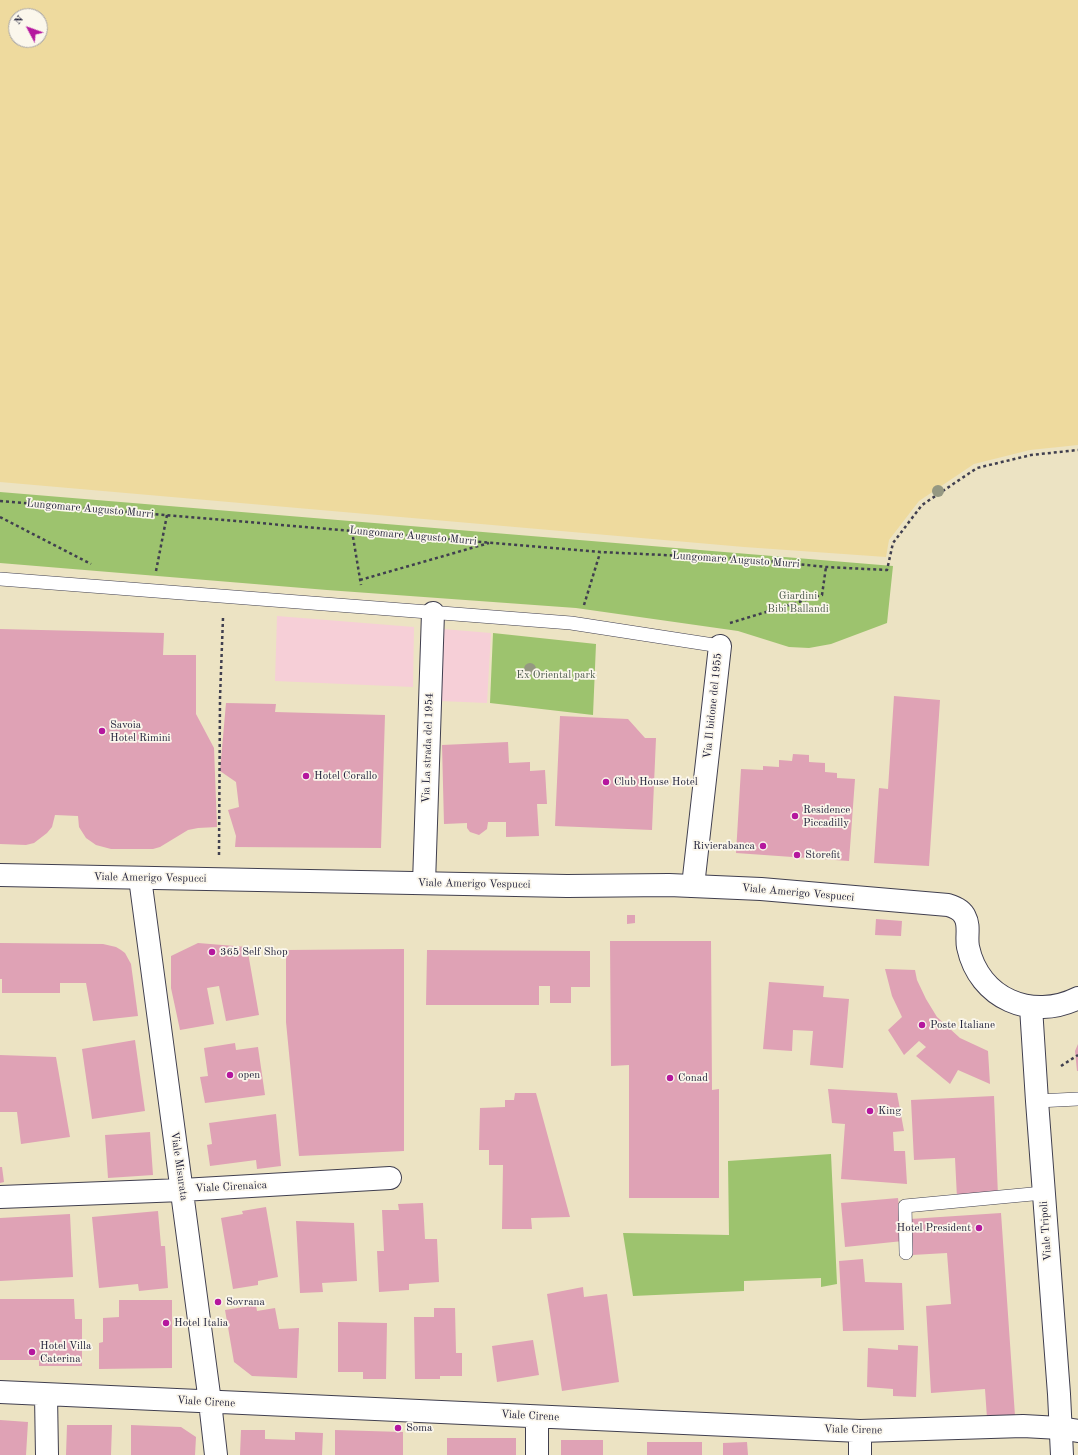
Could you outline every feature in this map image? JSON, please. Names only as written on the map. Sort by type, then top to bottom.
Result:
[{"type":"street","name":"Via La strada del 1954","points":[[424,883],[433,613]]},
{"type":"street","name":"Via Il bidone del 1955","points":[[693,886],[720,646]]},
{"type":"street","name":"Viale Amerigo Vespucci","points":[[0,875],[567,886],[693,886],[761,889],[948,905],[955,907],[965,916],[967,923],[968,946],[972,958],[976,969],[990,988],[1011,1002],[1031,1007]]},
{"type":"street","name":"Viale Misurata","points":[[140,878],[216,1455]]},
{"type":"street","points":[[1031,1007],[1044,1008],[1057,1006],[1067,1004],[1078,998]]},
{"type":"street","name":"Viale Tripoli","points":[[1031,1007],[1043,1194],[1058,1387],[1069,1429],[1062,1455]]},
{"type":"street","name":"Viale Cirenaica","points":[[0,1197],[182,1190],[390,1178]]},
{"type":"street","name":"Viale Cirene","points":[[0,1392],[860,1431],[1023,1426],[1069,1429]]},
{"type":"street","points":[[46,1394],[48,1455]]},
{"type":"street","points":[[537,1417],[537,1455]]},
{"type":"street","points":[[860,1431],[860,1455]]},
{"type":"lane","points":[[0,580],[571,623],[720,646]]},
{"type":"lane","points":[[1037,1101],[1078,1099]]},
{"type":"lane","points":[[906,1252],[906,1206],[1043,1194]]},
{"type":"path","name":"Lungomare Augusto Murri","points":[[0,501],[600,552],[749,559],[826,567],[887,570],[893,543],[922,505],[976,468],[1031,455],[1078,450]]},
{"type":"path","points":[[155,574],[167,515]]},
{"type":"path","points":[[0,517],[92,564]]},
{"type":"path","points":[[352,531],[362,592]]},
{"type":"path","points":[[360,580],[490,543]]},
{"type":"path","points":[[584,606],[600,552]]},
{"type":"path","points":[[822,595],[826,567]]},
{"type":"path","points":[[219,879],[220,698],[223,597]]},
{"type":"path","points":[[1059,1068],[1078,1055]]},
{"type":"shaded area","points":[[277,616],[414,627],[413,687],[275,681]]},
{"type":"shaded area","points":[[443,629],[491,633],[487,703],[440,701]]},
{"type":"green space","name":"Giardini Bibi Ballandi","points":[[0,492],[893,566],[887,623],[831,644],[809,648],[789,647],[738,631],[576,608],[327,590],[0,563]]},
{"type":"green space","name":"Ex Oriental park","points":[[493,633],[596,644],[593,715],[490,703]]},
{"type":"green space","points":[[831,1154],[837,1284],[821,1287],[821,1278],[744,1281],[744,1291],[633,1296],[623,1233],[729,1235],[728,1161]]},
{"type":"sand","points":[[0,0],[1078,0],[1078,445],[1030,450],[974,464],[919,501],[889,540],[886,557],[744,547],[0,482]]},
{"type":"building","name":"Savoia Hotel Rimini","points":[[0,629],[164,633],[163,655],[196,655],[196,714],[214,748],[217,827],[188,830],[160,847],[153,849],[111,849],[96,845],[86,838],[79,827],[78,816],[55,815],[52,827],[34,843],[26,845],[0,844]]},
{"type":"building","points":[[894,696],[940,700],[929,866],[874,863],[879,788],[888,789]]},
{"type":"building","name":"Hotel Corallo","points":[[226,703],[276,704],[275,712],[385,715],[381,848],[235,847],[236,836],[228,810],[239,807],[236,782],[220,771]]},
{"type":"building","name":"Club House Hotel","points":[[560,716],[628,719],[645,738],[656,738],[652,830],[555,826]]},
{"type":"building","points":[[508,742],[509,763],[530,762],[530,771],[545,770],[547,804],[537,804],[539,836],[506,837],[506,822],[488,822],[487,829],[479,835],[470,832],[467,828],[467,823],[444,824],[442,745]]},
{"type":"building","name":"Residence Piccadilly","points":[[793,754],[809,755],[809,762],[825,763],[825,772],[837,773],[837,778],[855,779],[849,861],[736,853],[741,769],[763,770],[763,766],[779,767],[779,760],[792,761]]},
{"type":"building","points":[[627,915],[635,915],[635,923],[627,924]]},
{"type":"building","points":[[876,919],[902,921],[901,936],[875,935]]},
{"type":"building","name":"Conad","points":[[610,941],[711,941],[712,1090],[719,1089],[719,1198],[629,1198],[629,1065],[611,1066]]},
{"type":"building","points":[[0,943],[103,944],[116,947],[125,953],[131,964],[138,1016],[93,1021],[86,983],[60,983],[60,993],[2,993],[2,979],[0,979]]},
{"type":"building","points":[[198,943],[247,947],[259,1015],[226,1021],[219,986],[207,988],[214,1024],[180,1030],[171,988],[171,956]]},
{"type":"building","points":[[404,949],[404,1151],[299,1156],[286,1022],[286,950]]},
{"type":"building","points":[[427,950],[590,951],[590,987],[571,987],[571,1003],[550,1003],[550,986],[539,986],[539,1005],[426,1005]]},
{"type":"building","points":[[885,969],[915,970],[917,980],[937,1017],[960,1038],[988,1051],[990,1084],[958,1070],[950,1084],[916,1056],[926,1047],[919,1041],[904,1055],[888,1030],[902,1017],[892,996]]},
{"type":"building","points":[[769,982],[824,986],[823,997],[849,999],[843,1068],[810,1065],[813,1031],[793,1030],[792,1051],[763,1049]]},
{"type":"building","points":[[135,1040],[145,1111],[92,1119],[82,1049]]},
{"type":"building","points":[[235,1043],[236,1050],[258,1047],[265,1095],[205,1103],[200,1077],[208,1076],[204,1048]]},
{"type":"building","points":[[1078,1044],[1078,1071],[1077,1071],[1075,1051]]},
{"type":"building","points":[[0,1055],[56,1057],[70,1137],[21,1144],[17,1112],[0,1112]]},
{"type":"building","points":[[828,1089],[897,1093],[904,1131],[893,1132],[894,1151],[905,1151],[907,1184],[841,1179],[845,1124],[832,1123]]},
{"type":"building","points":[[515,1093],[536,1093],[570,1217],[531,1218],[532,1229],[502,1229],[503,1165],[489,1165],[489,1150],[479,1150],[480,1108],[505,1107],[505,1100],[514,1100]]},
{"type":"building","points":[[994,1096],[998,1196],[957,1198],[955,1158],[914,1160],[911,1100]]},
{"type":"building","points":[[276,1114],[281,1166],[257,1169],[256,1160],[210,1166],[207,1145],[212,1144],[209,1123]]},
{"type":"building","points":[[150,1132],[153,1175],[108,1178],[105,1135]]},
{"type":"building","points":[[0,1167],[2,1167],[4,1182],[0,1183]]},
{"type":"building","points":[[898,1198],[903,1241],[845,1247],[841,1203]]},
{"type":"building","points":[[423,1203],[425,1239],[437,1239],[439,1282],[409,1284],[409,1290],[379,1292],[377,1251],[384,1251],[382,1210],[399,1210],[398,1204]]},
{"type":"building","points":[[266,1207],[278,1277],[258,1281],[258,1285],[233,1289],[221,1218],[243,1214],[242,1211]]},
{"type":"building","points":[[158,1211],[161,1246],[165,1246],[168,1288],[139,1291],[138,1284],[99,1288],[92,1217]]},
{"type":"building","points":[[1001,1213],[1015,1416],[987,1418],[985,1389],[931,1393],[926,1306],[951,1304],[947,1253],[912,1255],[910,1219]]},
{"type":"building","points":[[70,1214],[73,1277],[0,1281],[0,1218]]},
{"type":"building","points":[[296,1221],[354,1223],[357,1281],[322,1283],[323,1292],[300,1293]]},
{"type":"building","points":[[863,1259],[865,1282],[902,1283],[904,1330],[843,1331],[839,1261]]},
{"type":"building","points":[[583,1287],[584,1297],[607,1294],[619,1382],[562,1391],[547,1294]]},
{"type":"building","points":[[0,1299],[74,1299],[75,1319],[82,1319],[82,1366],[39,1366],[39,1360],[0,1360]]},
{"type":"building","points":[[119,1300],[172,1300],[172,1368],[99,1369],[99,1343],[103,1342],[103,1318],[119,1317]]},
{"type":"building","points":[[256,1305],[257,1311],[275,1308],[279,1329],[299,1328],[297,1378],[252,1376],[234,1362],[225,1310]]},
{"type":"building","points":[[434,1308],[455,1308],[456,1353],[462,1353],[462,1376],[440,1376],[440,1379],[415,1379],[414,1317],[434,1317]]},
{"type":"building","points":[[338,1322],[387,1323],[386,1379],[363,1379],[363,1372],[338,1372]]},
{"type":"building","points":[[533,1340],[539,1375],[497,1382],[492,1346]]},
{"type":"building","points":[[898,1345],[918,1346],[916,1397],[893,1396],[893,1389],[867,1387],[868,1348],[898,1350]]},
{"type":"building","points":[[0,1420],[28,1422],[26,1455],[0,1455]]},
{"type":"building","points":[[67,1425],[112,1425],[111,1455],[66,1455]]},
{"type":"building","points":[[131,1425],[181,1427],[196,1437],[195,1455],[131,1455]]},
{"type":"building","points":[[241,1430],[265,1430],[265,1439],[295,1440],[295,1432],[323,1433],[322,1455],[240,1455]]},
{"type":"building","points":[[335,1430],[403,1432],[403,1455],[335,1455]]},
{"type":"building","points":[[447,1438],[516,1438],[516,1455],[447,1455]]},
{"type":"building","points":[[561,1440],[603,1440],[603,1455],[561,1455]]},
{"type":"building","points":[[647,1442],[702,1442],[702,1455],[647,1455]]},
{"type":"building","points":[[747,1442],[748,1455],[723,1455],[723,1443]]},
{"type":"place","name":"Savoia Hotel Rimini","points":[[102,731]]},
{"type":"place","name":"Hotel Corallo","points":[[306,776]]},
{"type":"place","name":"Club House Hotel","points":[[606,782]]},
{"type":"place","name":"Residence Piccadilly","points":[[795,816]]},
{"type":"place","name":"Rivierabanca","points":[[763,846]]},
{"type":"place","name":"Storefit","points":[[797,855]]},
{"type":"place","name":"365 Self Shop","points":[[212,952]]},
{"type":"place","name":"Poste Italiane","points":[[922,1025]]},
{"type":"place","name":"open","points":[[230,1075]]},
{"type":"place","name":"Conad","points":[[670,1078]]},
{"type":"place","name":"King","points":[[870,1111]]},
{"type":"place","name":"Hotel President","points":[[979,1228]]},
{"type":"place","name":"Sovrana","points":[[218,1302]]},
{"type":"place","name":"Hotel Italia","points":[[166,1323]]},
{"type":"place","name":"Hotel Villa Caterina","points":[[32,1352]]},
{"type":"place","name":"Soma","points":[[398,1428]]}]
